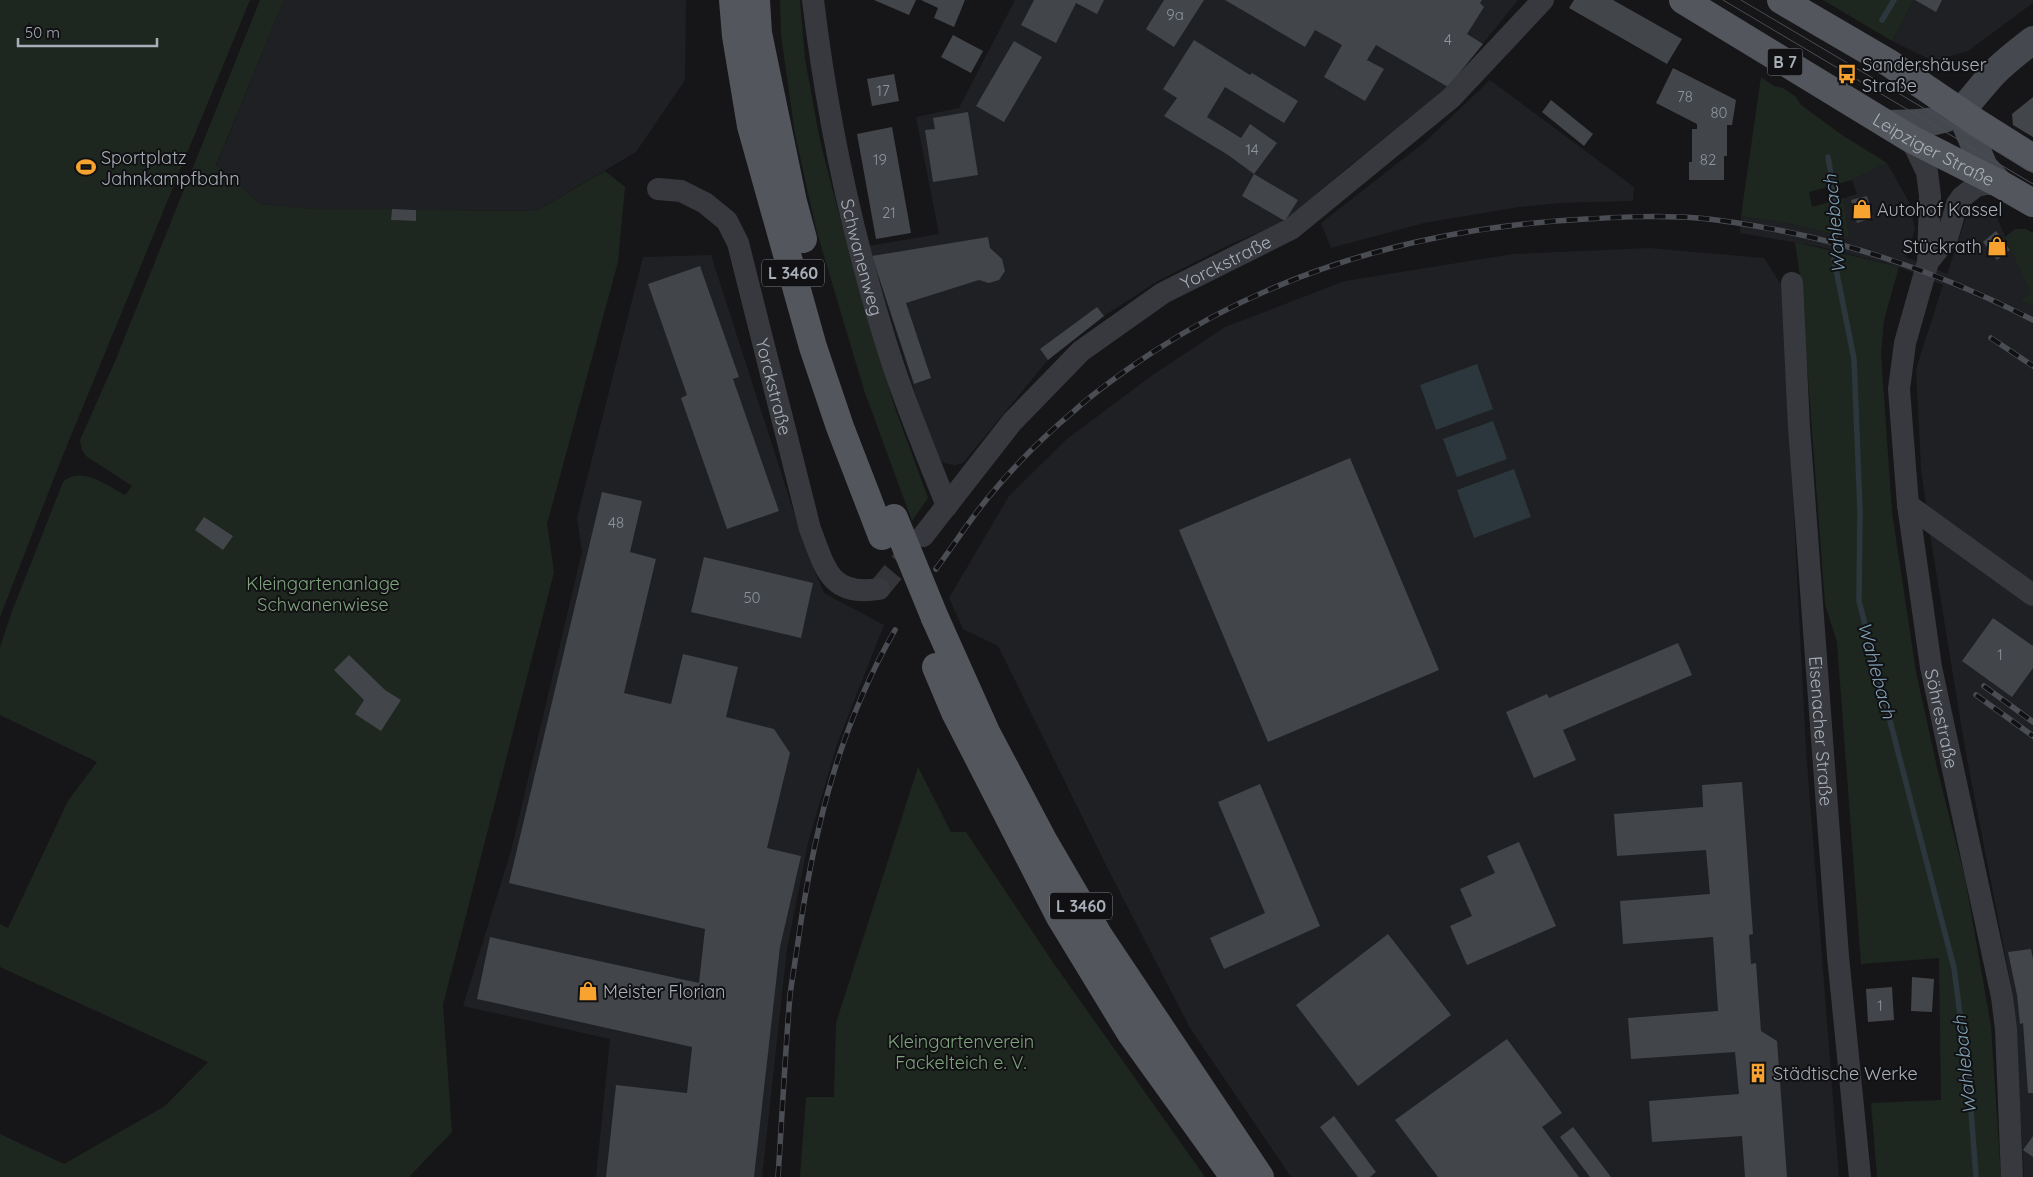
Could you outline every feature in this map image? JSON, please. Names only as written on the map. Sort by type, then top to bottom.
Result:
[{"type":"main road","name":"L 3460","points":[[733,0],[736,36],[751,126],[814,347],[840,427],[888,527],[929,626],[955,712],[1060,917],[1130,1032],[1234,1177]]},
{"type":"main road","name":"L 3460","points":[[756,0],[758,33],[793,202],[824,323],[865,442],[888,527]]},
{"type":"main road","name":"Leipziger Straße","points":[[1682,0],[1911,139],[2033,203]]},
{"type":"main road","points":[[1781,0],[1889,63],[2033,158]]},
{"type":"main road","points":[[1887,124],[1917,123],[1934,120],[1948,117],[1960,111],[1996,70],[2033,40]]},
{"type":"main road","points":[[1960,111],[1984,168],[2000,184]]},
{"type":"main road","name":"L 3460","points":[[929,626],[1043,840],[1099,936],[1260,1177]]},
{"type":"street","name":"Schwanenweg","points":[[813,0],[821,70],[834,138],[869,278],[894,368],[946,506]]},
{"type":"street","name":"Yorckstraße","points":[[922,536],[1012,422],[1081,351],[1163,293],[1291,228],[1451,98],[1542,0]]},
{"type":"street","name":"Söhrestraße","points":[[1911,139],[1928,172],[1930,214],[1928,262],[1900,367],[1899,389],[1908,505],[1931,667],[2002,997],[2006,1029],[2012,1177]]},
{"type":"street","name":"Söhrestraße","points":[[1928,262],[1947,238],[1957,204],[1962,197],[1976,186],[2000,184]]},
{"type":"street","name":"Yorckstraße","points":[[658,189],[682,191],[705,203],[727,220],[738,243],[810,529],[824,566],[831,578],[843,587],[863,592],[879,590]]},
{"type":"street","name":"Eisenacher Straße","points":[[1792,284],[1799,427],[1838,956],[1860,1177]]},
{"type":"street","points":[[1908,505],[2033,595]]},
{"type":"shaded area","points":[[284,0],[686,0],[685,80],[636,152],[536,211],[313,209],[260,204],[216,166]]},
{"type":"shaded area","points":[[1015,0],[1518,0],[1448,87],[1347,168],[1285,221],[1227,246],[1156,282],[1104,316],[1048,360],[963,463],[955,465],[943,463],[933,448],[868,246],[939,234],[916,117],[959,108]]},
{"type":"shaded area","points":[[1914,0],[2033,0],[2033,3],[1968,51],[1933,61],[1892,41]]},
{"type":"shaded area","points":[[1490,80],[1634,187],[1633,201],[1561,203],[1519,207],[1424,223],[1331,248],[1321,223],[1426,141]]},
{"type":"shaded area","points":[[1887,163],[1909,202],[1915,229],[1906,257],[1947,274],[1967,214],[1984,203],[1993,209],[2031,294],[2019,299],[2033,306],[2033,1177],[2024,1177],[2013,995],[1966,754],[1921,469],[1916,369],[1943,285],[1899,267],[1821,247],[1740,233],[1741,216],[1796,225],[1849,238],[1844,198],[1857,194],[1852,180]]},
{"type":"shaded area","points":[[1649,248],[1764,258],[1782,286],[1806,749],[1839,1177],[1291,1177],[1190,1028],[1109,871],[998,646],[963,629],[949,598],[1009,496],[1067,439],[1154,374],[1225,327],[1345,281],[1513,254]]},
{"type":"shaded area","points":[[711,255],[807,553],[824,593],[884,625],[837,744],[808,843],[787,949],[762,1177],[596,1177],[610,1039],[463,1006],[511,851],[582,552],[577,518],[643,257]]},
{"type":"shaded area","points":[[1477,364],[1493,409],[1436,430],[1420,385]]},
{"type":"shaded area","points":[[1493,421],[1507,459],[1457,477],[1443,439]]},
{"type":"shaded area","points":[[1514,469],[1531,517],[1474,538],[1457,490]]},
{"type":"green space","name":"Sportplatz Jahnkampfbahn","points":[[0,0],[250,0],[61,460],[0,617]]},
{"type":"green space","name":"Kleingartenanlage Schwanenwiese","points":[[260,0],[284,0],[216,165],[260,204],[313,209],[392,209],[391,220],[415,221],[416,210],[536,211],[605,171],[625,187],[618,262],[547,524],[554,572],[443,1005],[452,1132],[409,1177],[0,1177],[0,1134],[64,1164],[165,1106],[208,1062],[0,967],[0,924],[8,928],[68,801],[97,762],[0,715],[0,647],[63,482],[70,477],[86,476],[102,482],[125,495],[132,486],[86,456],[82,450],[80,440],[116,359]]},
{"type":"green space","points":[[780,0],[800,0],[805,59],[820,141],[855,276],[894,405],[928,498],[912,521],[864,390],[816,229],[795,134],[781,35]]},
{"type":"green space","points":[[1823,0],[1914,0],[1892,41]]},
{"type":"green space","points":[[1761,77],[1774,86],[1783,88],[1796,97],[1801,105],[1842,135],[1887,163],[1852,180],[1809,192],[1812,207],[1844,198],[1849,238],[1796,225],[1741,216]]},
{"type":"green space","points":[[2015,229],[2026,229],[2033,233],[2033,306],[2019,299],[2031,294],[2005,237]]},
{"type":"green space","points":[[1795,242],[1899,267],[1884,320],[1881,353],[1892,512],[1916,672],[1938,772],[1965,878],[1991,1026],[2001,1177],[1877,1177],[1871,1103],[1941,1100],[1939,958],[1861,964],[1837,642],[1825,604],[1801,284]]},
{"type":"green space","name":"Kleingartenverein Fackelteich e. V.","points":[[918,767],[951,832],[966,832],[1052,961],[1205,1177],[800,1177],[806,1097],[834,1097],[836,1023]]},
{"type":"building","points":[[874,0],[916,0],[909,15]]},
{"type":"building","points":[[921,0],[965,0],[954,27],[934,18],[938,8]]},
{"type":"building","points":[[1034,0],[1104,0],[1097,14],[1076,3],[1056,43],[1021,25]]},
{"type":"building","points":[[1164,0],[1204,0],[1174,47],[1146,29]]},
{"type":"building","points":[[1225,0],[1482,0],[1480,3],[1484,7],[1467,34],[1483,44],[1448,87],[1376,45],[1367,60],[1384,69],[1365,101],[1324,77],[1342,45],[1315,30],[1305,47]]},
{"type":"building","points":[[1574,0],[1613,0],[1682,39],[1667,64],[1569,8]]},
{"type":"building","points":[[1915,0],[1942,0],[1936,12]]},
{"type":"building","points":[[953,35],[983,51],[971,73],[941,57]]},
{"type":"building","points":[[1194,40],[1250,75],[1252,73],[1298,101],[1284,123],[1225,87],[1207,117],[1241,138],[1250,124],[1277,143],[1254,174],[1228,155],[1164,116],[1177,98],[1163,89]]},
{"type":"building","points":[[1014,41],[1042,57],[1004,122],[976,106]]},
{"type":"building","points":[[1673,68],[1736,100],[1732,125],[1727,125],[1727,156],[1724,156],[1724,180],[1689,180],[1689,162],[1692,162],[1692,129],[1697,129],[1697,124],[1656,103]]},
{"type":"building","points":[[894,74],[899,101],[872,106],[867,79]]},
{"type":"building","points":[[2033,97],[2033,137],[2013,125],[2012,114]]},
{"type":"building","points":[[1551,100],[1593,134],[1584,146],[1542,112]]},
{"type":"building","points":[[968,112],[978,175],[933,182],[925,130],[935,129],[933,118]]},
{"type":"building","points":[[892,127],[911,233],[876,239],[857,134]]},
{"type":"building","points":[[1254,174],[1298,200],[1285,221],[1242,196]]},
{"type":"building","name":"Autohof Kassel","points":[[1867,196],[1873,218],[1857,223],[1851,200]]},
{"type":"building","points":[[392,209],[416,210],[416,221],[391,220]]},
{"type":"building","name":"Stückrath","points":[[1996,231],[2010,250],[1997,260],[1983,242]]},
{"type":"building","points":[[988,237],[990,248],[1002,259],[1005,271],[999,280],[989,283],[979,280],[906,303],[931,378],[914,384],[872,256]]},
{"type":"building","points":[[700,266],[739,377],[733,379],[779,511],[727,529],[681,398],[687,395],[648,284]]},
{"type":"building","points":[[1097,307],[1104,316],[1048,360],[1040,349]]},
{"type":"building","points":[[1350,458],[1439,670],[1268,742],[1179,530]]},
{"type":"building","points":[[602,492],[642,501],[630,552],[656,559],[624,693],[671,704],[683,654],[738,667],[726,717],[774,729],[790,753],[767,848],[801,856],[780,947],[754,1177],[606,1177],[616,1085],[687,1093],[692,1047],[477,999],[490,937],[699,983],[705,929],[509,883]]},
{"type":"building","points":[[204,517],[233,536],[223,550],[195,530]]},
{"type":"building","points":[[704,557],[813,583],[801,638],[691,612]]},
{"type":"building","points":[[1993,618],[2033,646],[2033,668],[2012,697],[1962,661]]},
{"type":"building","points":[[1678,643],[1692,675],[1563,730],[1576,760],[1534,778],[1506,712],[1547,694],[1549,698]]},
{"type":"building","points":[[349,655],[385,690],[401,700],[381,731],[355,714],[364,700],[334,670]]},
{"type":"building","points":[[1742,782],[1753,934],[1749,935],[1751,964],[1756,963],[1761,1031],[1777,1041],[1787,1177],[1745,1177],[1742,1136],[1652,1142],[1649,1101],[1739,1094],[1735,1052],[1631,1059],[1628,1018],[1718,1011],[1713,937],[1623,944],[1620,901],[1710,894],[1706,850],[1617,856],[1614,814],[1703,807],[1702,785]]},
{"type":"building","points":[[1260,784],[1320,926],[1224,969],[1210,938],[1265,913],[1218,802]]},
{"type":"building","points":[[1519,842],[1556,926],[1467,965],[1450,926],[1472,916],[1460,889],[1495,873],[1487,856]]},
{"type":"building","points":[[1388,934],[1451,1015],[1358,1086],[1296,1005]]},
{"type":"building","points":[[2031,949],[2033,959],[2033,1093],[2028,1093],[2023,1023],[2020,1024],[2017,995],[2008,952]]},
{"type":"building","points":[[1912,977],[1934,979],[1932,1012],[1911,1011]]},
{"type":"building","points":[[1892,987],[1894,1020],[1868,1022],[1866,989]]},
{"type":"building","points":[[1507,1039],[1562,1113],[1542,1127],[1579,1177],[1438,1177],[1395,1120]]},
{"type":"building","points":[[1334,1116],[1376,1172],[1370,1177],[1358,1177],[1320,1127]]},
{"type":"building","points":[[1573,1127],[1611,1177],[1590,1177],[1560,1137]]},
{"type":"building","points":[[2033,1136],[2033,1157],[2023,1150]]},
{"type":"waterway","name":"Wahlebach","points":[[1882,20],[1894,0]]},
{"type":"waterway","name":"Wahlebach","points":[[1828,157],[1837,208],[1834,259],[1854,359],[1860,511],[1859,601],[1954,968],[1969,1084],[1976,1177]]},
{"type":"tunnel","points":[[879,589],[917,543]]},
{"type":"tram line","points":[[1723,0],[2033,184]]},
{"type":"tram line","points":[[1741,0],[2033,173]]},
{"type":"railway","points":[[936,569],[980,507],[1018,464],[1051,431],[1102,387],[1153,352],[1203,322],[1254,296],[1307,275],[1361,257],[1416,242],[1472,231],[1586,219],[1655,216],[1719,220],[1816,238],[1880,256],[1973,291],[2033,320]]},
{"type":"railway","points":[[1991,338],[2033,366]]},
{"type":"railway","points":[[778,1177],[790,995],[806,888],[814,850],[833,774],[845,737],[876,665],[895,630]]},
{"type":"railway","points":[[1984,686],[2033,722]]},
{"type":"railway","points":[[1976,695],[2033,736]]},
{"type":"place","name":"Sandershäuser Straße","points":[[1847,74]]},
{"type":"place","name":"Sportplatz Jahnkampfbahn","points":[[86,167]]},
{"type":"place","name":"Autohof Kassel","points":[[1862,209]]},
{"type":"place","name":"Stückrath","points":[[1997,246]]},
{"type":"place","name":"Meister Florian","points":[[588,991]]},
{"type":"place","name":"Städtische Werke","points":[[1758,1073]]}]
